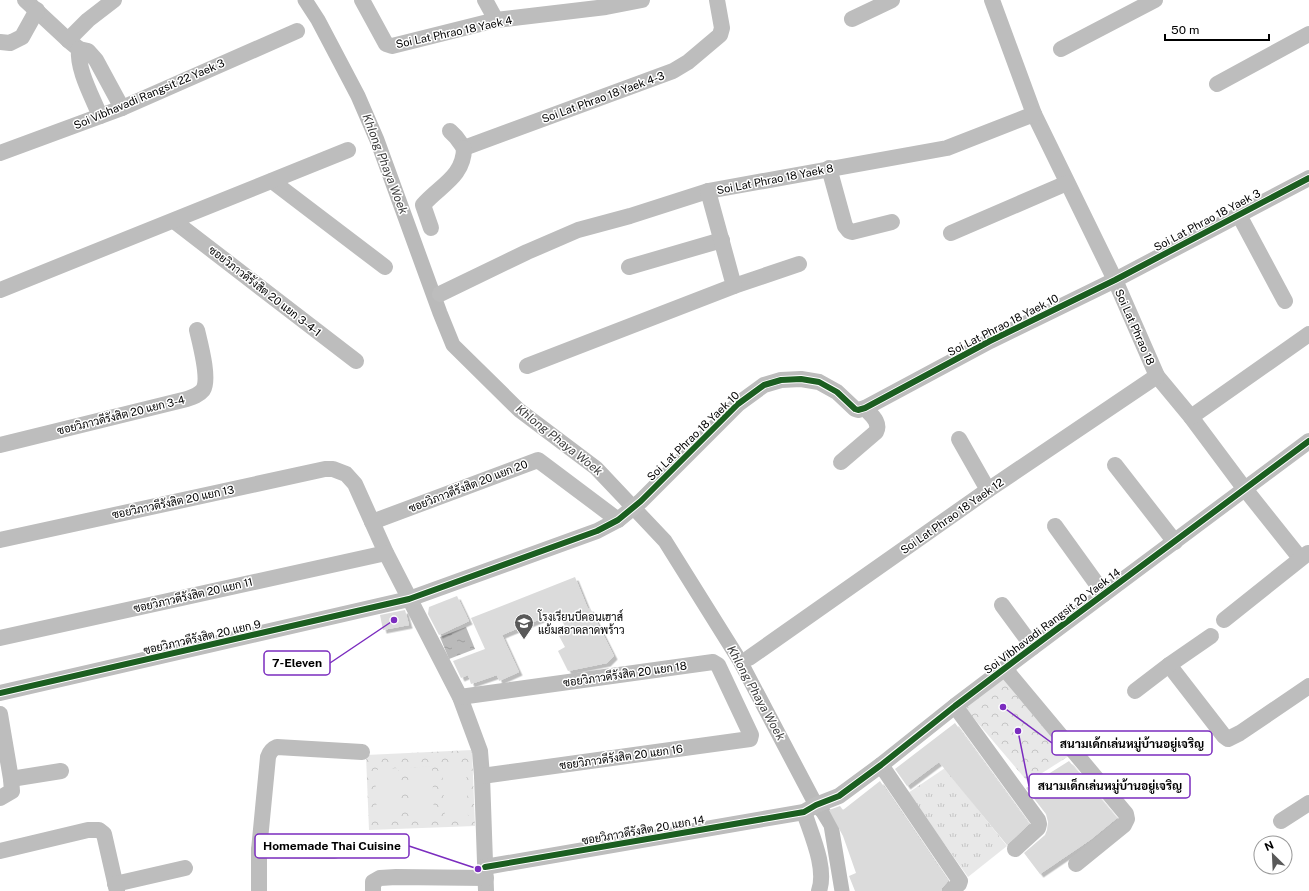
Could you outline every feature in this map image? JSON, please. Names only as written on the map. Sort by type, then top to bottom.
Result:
[{"type":"street","points":[[73,44],[88,20],[114,0]]},
{"type":"street","name":"Soi Lat Phrao 18 Yaek 4","points":[[362,0],[386,44],[392,46],[496,20],[642,0]]},
{"type":"street","points":[[485,0],[496,20]]},
{"type":"street","name":"Soi Lat Phrao 18 Yaek 4-3","points":[[464,148],[673,71],[688,62],[720,36],[722,28],[717,0]]},
{"type":"street","points":[[852,19],[892,0]]},
{"type":"street","name":"Soi Lat Phrao 18","points":[[992,0],[1034,114],[1115,280],[1157,376],[1190,416],[1245,489],[1304,555]]},
{"type":"street","points":[[1061,49],[1155,0]]},
{"type":"street","points":[[0,42],[10,43],[22,37],[31,5],[73,44],[88,51],[96,60],[122,108]]},
{"type":"street","name":"Soi Vibhavadi Rangsit 22 Yaek 3","points":[[0,153],[122,108],[297,31]]},
{"type":"street","points":[[1217,84],[1309,34]]},
{"type":"street","points":[[73,44],[100,116]]},
{"type":"street","name":"Soi Lat Phrao 18 Yaek 8","points":[[734,286],[708,191],[829,168],[947,148],[1034,114]]},
{"type":"street","points":[[431,228],[423,205],[453,177],[464,157],[464,148],[456,137],[450,132]]},
{"type":"street","points":[[0,290],[348,150]]},
{"type":"street","points":[[829,168],[847,230],[852,232],[892,222]]},
{"type":"street","name":"Soi Lat Phrao 18 Yaek 3","points":[[1115,280],[1309,178]]},
{"type":"street","points":[[272,181],[385,267]]},
{"type":"street","points":[[951,233],[1067,183]]},
{"type":"street","points":[[440,294],[527,252],[578,230],[630,216],[708,191]]},
{"type":"street","points":[[1239,215],[1285,301]]},
{"type":"street","name":"ซอยวิภาวดีรังสิต 20 แยก 3-4-1","points":[[174,221],[356,361]]},
{"type":"street","points":[[629,267],[722,240]]},
{"type":"street","points":[[527,366],[734,286],[798,264]]},
{"type":"street","name":"Soi Lat Phrao 18 Yaek 10","points":[[409,599],[597,531],[618,520],[641,501],[738,404],[764,384],[781,380],[801,379],[819,382],[837,392],[855,410],[865,408],[990,341],[1115,280]]},
{"type":"street","name":"ซอยวิภาวดีรังสิต 20 แยก 3-4","points":[[0,445],[197,396],[204,390],[206,383],[206,375],[197,330]]},
{"type":"street","points":[[1190,416],[1309,334]]},
{"type":"street","name":"Soi Lat Phrao 18 Yaek 12","points":[[749,658],[988,490],[1157,376]]},
{"type":"street","points":[[841,462],[876,432],[878,428],[877,422],[865,408]]},
{"type":"street","points":[[959,439],[988,490]]},
{"type":"street","name":"Soi Vibhavadi Rangsit 20 Yaek 14","points":[[804,812],[816,805],[839,796],[1005,668],[1309,441]]},
{"type":"street","name":"ซอยวิภาวดีรังสิต 20 แยก 20","points":[[372,522],[538,460],[618,520]]},
{"type":"street","points":[[1115,465],[1175,542]]},
{"type":"street","name":"ซอยวิภาวดีรังสิต 20 แยก 13","points":[[0,540],[325,469],[333,469],[346,474],[355,484],[372,522]]},
{"type":"street","points":[[372,522],[409,599],[460,696],[480,751],[486,879]]},
{"type":"street","points":[[1055,526],[1104,594]]},
{"type":"street","name":"ซอยวิภาวดีรังสิต 20 แยก 11","points":[[0,638],[386,553]]},
{"type":"street","points":[[1224,620],[1304,555]]},
{"type":"street","name":"ซอยวิภาวดีรังสิต 20 แยก 9","points":[[0,693],[409,599]]},
{"type":"street","points":[[1002,605],[1033,647]]},
{"type":"street","points":[[1135,691],[1211,636]]},
{"type":"street","name":"ซอยวิภาวดีรังสิต 20 แยก 18","points":[[460,696],[713,662],[718,665],[750,730]]},
{"type":"street","points":[[1169,665],[1224,736],[1228,739],[1240,733],[1309,686]]},
{"type":"street","points":[[1005,668],[1126,814],[1127,819],[1124,825],[1076,864]]},
{"type":"street","points":[[955,706],[1038,820],[1038,828],[1015,849]]},
{"type":"street","points":[[0,714],[12,791],[0,798]]},
{"type":"street","name":"ซอยวิภาวดีรังสิต 20 แยก 16","points":[[482,776],[750,739],[750,730]]},
{"type":"street","points":[[259,891],[259,850],[268,757],[272,749],[277,747],[362,752]]},
{"type":"street","points":[[881,765],[960,880],[959,884],[951,891]]},
{"type":"street","points":[[11,779],[61,772]]},
{"type":"street","points":[[1281,821],[1309,803]]},
{"type":"street","points":[[804,812],[821,870],[821,884],[819,891]]},
{"type":"street","name":"ซอยวิภาวดีรังสิต 20 แยก 14","points":[[373,891],[373,882],[380,878],[486,879],[804,812]]},
{"type":"street","points":[[0,850],[88,830],[99,830],[104,834],[116,887],[185,868]]},
{"type":"street","points":[[259,850],[334,851]]},
{"type":"green space","points":[[1005,675],[1072,754],[1028,782],[965,708]]},
{"type":"green space","points":[[472,750],[475,826],[369,830],[366,755]]},
{"type":"green space","points":[[432,766],[434,816],[411,818],[408,768]]},
{"type":"green space","points":[[466,766],[468,816],[445,817],[442,767]]},
{"type":"green space","points":[[398,768],[401,819],[377,820],[375,770]]},
{"type":"green space","points":[[945,768],[1007,846],[968,877],[908,793]]},
{"type":"water","points":[[466,627],[475,649],[449,659],[440,637]]},
{"type":"building","points":[[575,577],[588,609],[590,608],[614,656],[607,663],[568,671],[558,651],[565,647],[559,636],[567,631],[558,612],[502,635],[519,672],[499,681],[497,675],[471,684],[468,675],[461,678],[453,661],[485,649],[471,618]]},
{"type":"building","points":[[457,596],[469,621],[439,635],[428,614],[429,607]]},
{"type":"building","points":[[405,610],[409,625],[383,630],[380,615]]},
{"type":"building","points":[[955,723],[1029,824],[1007,845],[939,762],[907,786],[895,769]]},
{"type":"building","points":[[1069,761],[1117,818],[1090,840],[1040,874],[1024,853],[1045,835],[1048,822],[1046,814],[1026,788]]},
{"type":"building","points":[[880,781],[948,881],[942,888],[942,891],[855,891],[849,876],[856,873],[843,836],[829,810],[840,806],[843,810]]},
{"type":"waterway","name":"Khlong Phaya Woek","points":[[305,0],[318,20],[358,96],[377,140],[453,345],[519,410],[596,468],[665,541],[740,661],[816,805],[823,812],[831,825],[842,891]]},
{"type":"cycle path","points":[[0,693],[409,599],[597,531],[618,520],[641,501],[738,404],[764,385],[781,380],[801,379],[819,382],[837,392],[855,409],[858,410],[865,408],[990,341],[1115,280],[1309,178]]},
{"type":"cycle path","points":[[485,867],[804,812],[816,805],[839,796],[1033,647],[1309,441]]},
{"type":"place","name":"7-Eleven","points":[[394,620]]},
{"type":"place","name":"โรงเรียนบีคอนเฮาส์ แย้มสอาดลาดพร้าว","points":[[524,640]]},
{"type":"place","name":"สนามเด้กเล่นหมู่บ้านอยู่เจริญ","points":[[1003,707]]},
{"type":"place","name":"สนามเด็กเล่นหมู่บ้านอยู่เจริญ","points":[[1018,731]]},
{"type":"place","name":"Homemade Thai Cuisine","points":[[478,869]]}]
